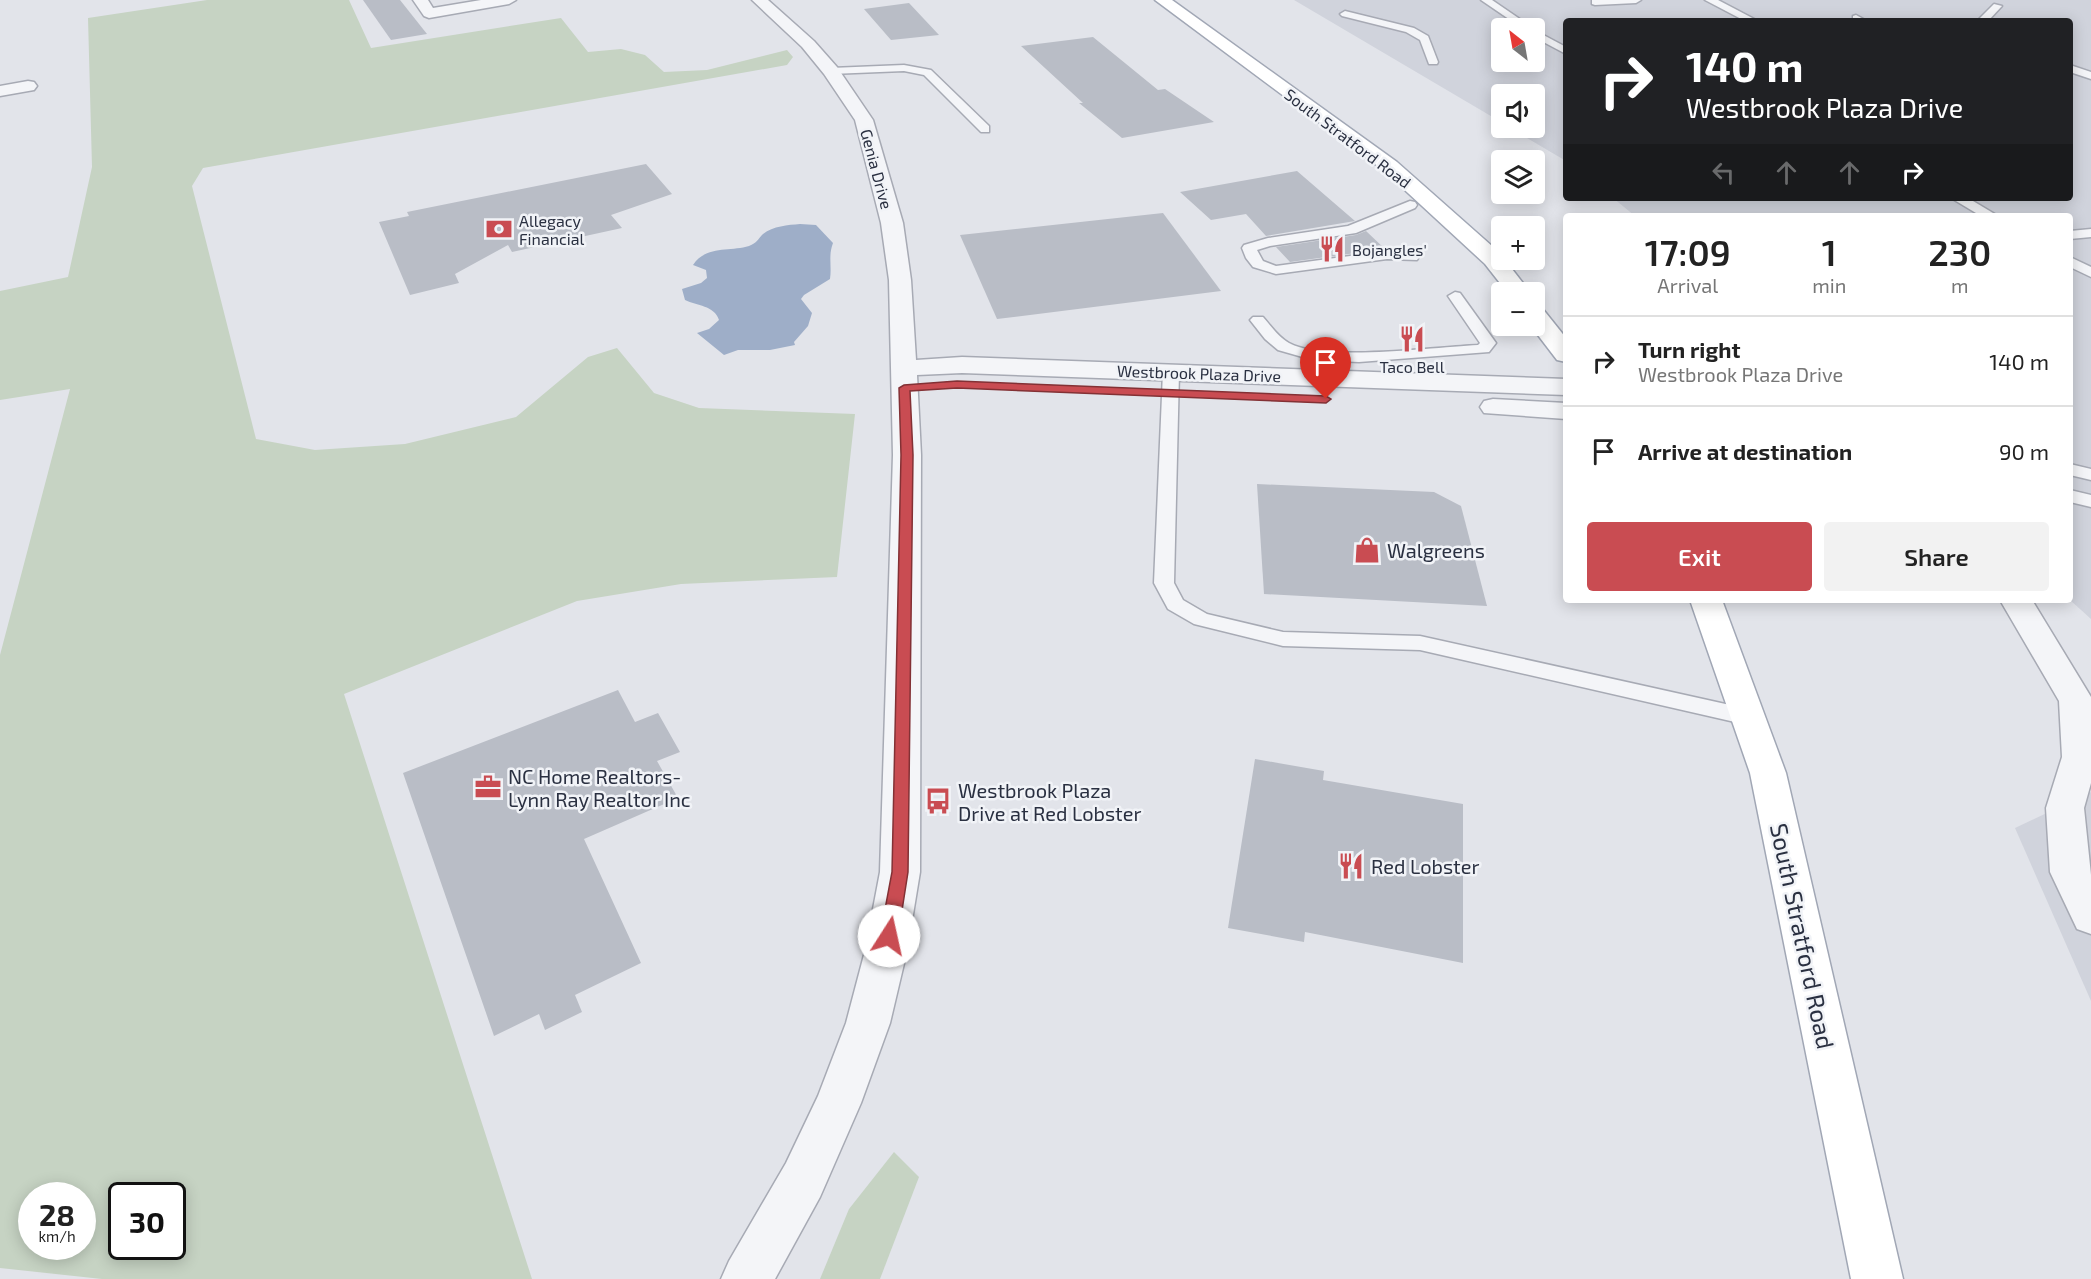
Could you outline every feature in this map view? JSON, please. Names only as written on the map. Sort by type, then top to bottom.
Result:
[{"type":"main road","name":"South Stratford Road","points":[[1162,0],[1390,166],[1493,259],[1511,282]]},
{"type":"main road","points":[[1545,328],[1563,351]]},
{"type":"main road","name":"South Stratford Road","points":[[1707,603],[1768,773],[1877,1279]]},
{"type":"street","points":[[420,0],[429,13],[509,0]]},
{"type":"street","name":"Genia Drive","points":[[759,0],[807,44],[831,71],[864,120],[892,223],[900,280],[904,378]]},
{"type":"street","points":[[0,91],[28,86]]},
{"type":"street","points":[[747,1279],[803,1180],[838,1103],[868,1023],[892,922],[900,872],[907,455],[904,378]]},
{"type":"street","name":"Westbrook Plaza Drive","points":[[904,378],[957,384],[1171,382],[1563,387]]},
{"type":"street","name":"Westbrook Plaza Drive","points":[[1171,382],[1563,411]]},
{"type":"street","points":[[2018,603],[2076,701],[2080,757],[2065,808],[2070,872],[2091,917]]},
{"type":"lane","points":[[1486,0],[1513,18]]},
{"type":"lane","points":[[1595,2],[1636,0]]},
{"type":"lane","points":[[1710,0],[1747,18]]},
{"type":"lane","points":[[1985,18],[1997,6]]},
{"type":"lane","points":[[1345,14],[1410,30],[1424,38],[1433,62]]},
{"type":"lane","points":[[1545,39],[1563,49]]},
{"type":"lane","points":[[831,71],[904,68],[927,72],[985,129]]},
{"type":"lane","points":[[2073,69],[2091,76]]},
{"type":"lane","points":[[1964,201],[1986,213]]},
{"type":"lane","points":[[1410,205],[1352,230],[1268,242],[1249,248],[1252,260],[1261,268],[1276,270],[1387,255],[1412,257]]},
{"type":"lane","points":[[2073,235],[2091,233]]},
{"type":"lane","points":[[2073,263],[2091,273]]},
{"type":"lane","points":[[1258,320],[1270,336],[1284,348],[1313,355],[1359,357],[1483,349],[1488,343],[1455,296]]},
{"type":"lane","points":[[1171,382],[1164,584],[1175,604],[1187,613],[1201,620],[1283,639],[1420,643],[1748,717]]},
{"type":"lane","points":[[2073,471],[2091,475]]},
{"type":"lane","points":[[2073,497],[2091,501]]},
{"type":"shaded area","points":[[1294,0],[2091,0],[2091,619],[2073,603],[2073,213],[1631,213],[1617,201],[2073,201],[2073,18],[1563,18],[1563,159],[1527,138],[1545,138],[1545,84],[1491,84],[1491,116]]},
{"type":"shaded area","points":[[2091,792],[2091,1001],[2015,828]]},
{"type":"green space","points":[[207,0],[349,0],[371,48],[561,18],[588,52],[621,49],[645,55],[664,72],[707,70],[787,50],[793,57],[787,65],[203,168],[192,186],[256,439],[315,450],[405,444],[516,417],[588,357],[617,348],[654,393],[699,408],[855,414],[837,577],[681,584],[577,601],[344,694],[532,1279],[102,1279],[0,1268],[0,655],[70,389],[0,400],[0,291],[68,277],[92,167],[88,18]]},
{"type":"green space","points":[[894,1152],[919,1177],[880,1279],[820,1279],[849,1209]]},
{"type":"water","points":[[800,224],[816,225],[833,243],[830,279],[801,299],[812,313],[808,326],[794,342],[795,345],[770,350],[738,350],[724,355],[697,333],[709,329],[719,320],[717,315],[709,309],[685,300],[682,289],[701,283],[707,278],[706,270],[693,265],[705,254],[749,246],[771,229]]},
{"type":"building","points":[[363,0],[400,0],[427,34],[391,40]]},
{"type":"building","points":[[909,3],[939,35],[891,40],[864,9]]},
{"type":"building","points":[[1093,37],[1158,90],[1165,89],[1214,122],[1122,138],[1079,103],[1083,103],[1021,46]]},
{"type":"building","name":"Allegacy Financial","points":[[646,164],[672,194],[611,215],[622,228],[512,252],[508,245],[455,274],[459,283],[410,295],[379,222],[409,216],[407,212]]},
{"type":"building","points":[[1297,171],[1355,221],[1266,236],[1246,214],[1211,220],[1180,192]]},
{"type":"building","points":[[1163,213],[1221,291],[997,319],[960,235]]},
{"type":"building","name":"Bojangles'","points":[[1366,231],[1385,249],[1290,262],[1276,247],[1356,235]]},
{"type":"building","name":"Walgreens","points":[[1257,484],[1434,492],[1461,506],[1487,606],[1264,594]]},
{"type":"building","points":[[618,690],[635,722],[658,713],[680,752],[657,761],[678,798],[584,839],[641,963],[575,995],[582,1012],[545,1030],[539,1014],[494,1036],[403,773]]},
{"type":"building","name":"Red Lobster","points":[[1255,759],[1324,771],[1323,780],[1463,804],[1463,963],[1305,932],[1304,942],[1228,928]]},
{"type":"place","name":"Allegacy Financial","points":[[499,229]]},
{"type":"place","name":"Bojangles'","points":[[1332,249]]},
{"type":"place","name":"Taco Bell","points":[[1412,339]]},
{"type":"place","name":"Walgreens","points":[[1367,550]]},
{"type":"place","name":"NC Home Realtors- Lynn Ray Realtor Inc","points":[[488,787]]},
{"type":"place","name":"Westbrook Plaza Drive at Red Lobster","points":[[938,801]]},
{"type":"place","name":"Red Lobster","points":[[1351,866]]},
{"type":"route","points":[[889,936],[900,872],[907,455],[904,388],[957,384],[1326,399]]}]
